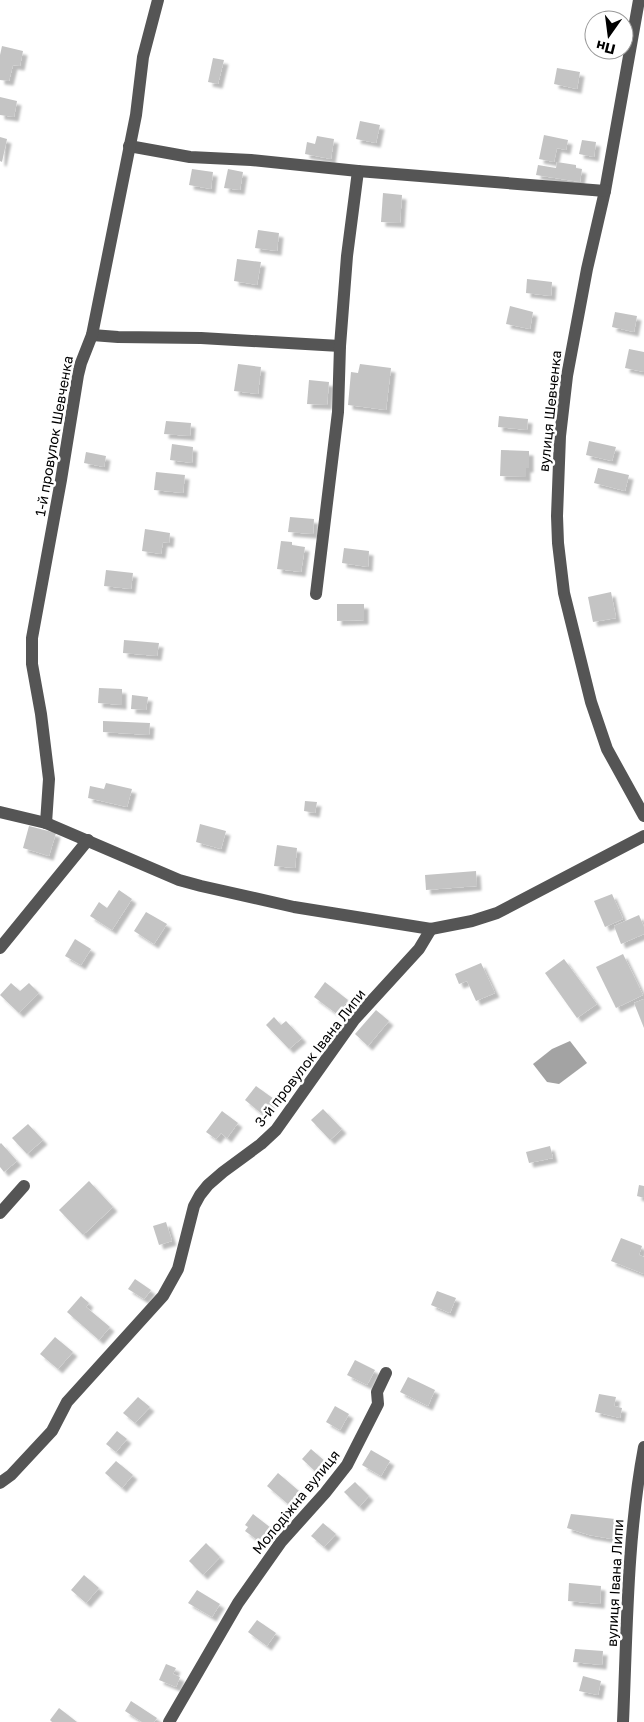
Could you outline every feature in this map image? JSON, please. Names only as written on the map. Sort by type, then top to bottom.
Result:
[{"type":"street","name":"1-й провулок Шевченка","points":[[46,823],[49,779],[41,714],[32,664],[32,638],[80,363],[92,334],[136,115],[143,57],[158,0]]},
{"type":"street","name":"вулиця Шевченка","points":[[639,0],[605,191],[587,269],[567,376],[558,474],[558,543],[564,593],[591,702],[607,749],[644,816]]},
{"type":"street","points":[[129,146],[190,157],[251,160],[358,171],[605,191]]},
{"type":"street","points":[[316,594],[338,412],[340,346],[347,256],[358,171]]},
{"type":"street","points":[[92,334],[118,337],[201,338],[340,346]]},
{"type":"street","points":[[0,812],[46,823],[179,880],[201,886],[294,907],[431,929],[472,921],[497,913],[644,836]]},
{"type":"street","points":[[0,948],[88,840]]},
{"type":"street","name":"3-й провулок Івана Липи","points":[[0,1483],[12,1475],[52,1430],[67,1402],[163,1296],[178,1269],[194,1206],[200,1195],[223,1172],[261,1144],[276,1130],[354,1020],[419,949],[431,929]]},
{"type":"street","points":[[0,1213],[24,1186]]},
{"type":"street","name":"Молодіжна вулиця","points":[[169,1722],[243,1596],[280,1542],[325,1493],[347,1465],[378,1404],[377,1392],[386,1373]]},
{"type":"street","name":"вулиця Івана Липи","points":[[623,1722],[632,1528],[644,1447]]},
{"type":"shaded area","points":[[570,1041],[587,1063],[559,1084],[547,1082],[533,1064],[552,1049]]},
{"type":"building","points":[[2,46],[23,51],[20,66],[13,65],[9,81],[0,80]]},
{"type":"building","points":[[213,58],[224,60],[218,84],[208,82]]},
{"type":"building","points":[[557,68],[580,72],[577,89],[554,84]]},
{"type":"building","points":[[0,97],[17,101],[14,117],[0,115]]},
{"type":"building","points":[[360,121],[380,125],[376,143],[356,139]]},
{"type":"building","points":[[544,135],[568,140],[566,150],[557,148],[554,162],[539,159]]},
{"type":"building","points":[[317,136],[334,139],[331,159],[305,154],[307,142],[315,144]]},
{"type":"building","points":[[0,137],[7,139],[2,162],[0,161]]},
{"type":"building","points":[[582,140],[596,142],[594,157],[579,154]]},
{"type":"building","points":[[557,162],[576,165],[576,168],[582,169],[580,182],[536,175],[538,165],[556,168]]},
{"type":"building","points":[[192,169],[213,172],[211,189],[189,185]]},
{"type":"building","points":[[228,169],[243,172],[240,190],[224,188]]},
{"type":"building","points":[[383,193],[402,195],[400,223],[381,222]]},
{"type":"building","points":[[258,230],[279,233],[277,251],[255,248]]},
{"type":"building","points":[[237,259],[261,262],[257,285],[234,281]]},
{"type":"building","points":[[527,279],[552,282],[551,296],[526,293]]},
{"type":"building","points":[[510,306],[533,312],[530,329],[506,324]]},
{"type":"building","points":[[615,312],[637,316],[634,332],[612,327]]},
{"type":"building","points":[[629,349],[644,352],[644,372],[625,368]]},
{"type":"building","points":[[238,364],[261,367],[258,394],[234,391]]},
{"type":"building","points":[[360,364],[391,368],[386,410],[348,405],[351,372],[358,373]]},
{"type":"building","points":[[309,380],[329,382],[327,405],[307,404]]},
{"type":"building","points":[[499,416],[528,419],[527,430],[498,427]]},
{"type":"building","points":[[166,421],[191,423],[190,436],[164,434]]},
{"type":"building","points":[[589,441],[616,447],[612,461],[586,455]]},
{"type":"building","points":[[172,444],[193,447],[192,463],[170,460]]},
{"type":"building","points":[[501,450],[529,451],[529,468],[526,468],[526,477],[500,476]]},
{"type":"building","points":[[86,452],[106,456],[104,467],[84,463]]},
{"type":"building","points":[[598,468],[629,475],[625,491],[594,483]]},
{"type":"building","points":[[156,472],[185,475],[183,493],[154,490]]},
{"type":"building","points":[[290,517],[314,519],[313,534],[288,532]]},
{"type":"building","points":[[145,529],[170,533],[169,543],[163,542],[161,554],[142,551]]},
{"type":"building","points":[[281,541],[292,542],[292,545],[305,547],[301,572],[277,569]]},
{"type":"building","points":[[344,548],[369,551],[368,567],[342,563]]},
{"type":"building","points":[[106,570],[133,573],[131,589],[104,586]]},
{"type":"building","points":[[611,592],[616,618],[593,622],[588,597]]},
{"type":"building","points":[[337,604],[364,604],[364,620],[337,621]]},
{"type":"building","points":[[124,640],[159,643],[157,656],[123,653]]},
{"type":"building","points":[[99,688],[122,689],[122,705],[98,703]]},
{"type":"building","points":[[132,695],[148,697],[146,710],[131,709]]},
{"type":"building","points":[[103,721],[150,723],[149,735],[103,732]]},
{"type":"building","points":[[106,783],[132,789],[127,807],[88,798],[90,786],[104,789]]},
{"type":"building","points":[[305,801],[317,802],[315,813],[304,811]]},
{"type":"building","points":[[200,824],[226,831],[221,849],[196,842]]},
{"type":"building","points":[[29,826],[56,833],[49,856],[23,848]]},
{"type":"building","points":[[277,845],[297,848],[295,868],[274,866]]},
{"type":"building","points":[[476,871],[477,886],[426,890],[425,875]]},
{"type":"building","points":[[119,890],[132,899],[112,930],[90,916],[99,902],[107,908]]},
{"type":"building","points":[[612,894],[623,919],[605,927],[594,901]]},
{"type":"building","points":[[146,912],[167,924],[154,944],[134,931]]},
{"type":"building","points":[[639,915],[644,927],[644,934],[621,944],[614,926]]},
{"type":"building","points":[[75,939],[91,949],[81,965],[65,956]]},
{"type":"building","points":[[623,954],[643,995],[616,1008],[596,967]]},
{"type":"building","points":[[564,959],[597,1004],[577,1018],[545,973]]},
{"type":"building","points":[[481,963],[495,993],[476,1001],[467,981],[459,984],[455,974]]},
{"type":"building","points":[[325,982],[348,1000],[337,1014],[314,997]]},
{"type":"building","points":[[11,983],[20,991],[29,983],[39,993],[19,1013],[0,995]]},
{"type":"building","points":[[644,999],[644,1028],[634,1003]]},
{"type":"building","points":[[376,1010],[389,1021],[368,1046],[355,1034]]},
{"type":"building","points":[[274,1017],[281,1025],[286,1021],[302,1038],[289,1049],[266,1025]]},
{"type":"building","points":[[256,1086],[274,1099],[262,1114],[245,1100]]},
{"type":"building","points":[[323,1109],[342,1129],[330,1140],[311,1120]]},
{"type":"building","points":[[222,1111],[238,1123],[227,1138],[221,1133],[216,1139],[206,1132]]},
{"type":"building","points":[[28,1124],[43,1140],[27,1154],[12,1138]]},
{"type":"building","points":[[1,1143],[17,1161],[4,1172],[0,1167]]},
{"type":"building","points":[[550,1146],[553,1158],[529,1163],[526,1152]]},
{"type":"building","points":[[89,1181],[113,1207],[83,1235],[59,1210]]},
{"type":"building","points":[[639,1185],[644,1186],[644,1198],[637,1196]]},
{"type":"building","points":[[166,1222],[172,1241],[159,1245],[153,1226]]},
{"type":"building","points":[[621,1238],[642,1246],[639,1255],[644,1257],[644,1274],[611,1261]]},
{"type":"building","points":[[135,1279],[151,1290],[144,1299],[128,1289]]},
{"type":"building","points":[[437,1291],[456,1298],[450,1313],[431,1305]]},
{"type":"building","points":[[81,1296],[89,1303],[86,1307],[110,1327],[99,1340],[67,1312]]},
{"type":"building","points":[[55,1337],[73,1352],[58,1369],[40,1354]]},
{"type":"building","points":[[355,1360],[375,1370],[367,1385],[347,1375]]},
{"type":"building","points":[[408,1377],[435,1390],[428,1406],[400,1392]]},
{"type":"building","points":[[599,1394],[616,1397],[614,1406],[622,1408],[620,1418],[595,1412]]},
{"type":"building","points":[[138,1397],[150,1407],[135,1423],[123,1413]]},
{"type":"building","points":[[335,1406],[349,1414],[340,1430],[326,1422]]},
{"type":"building","points":[[117,1431],[127,1439],[116,1452],[106,1444]]},
{"type":"building","points":[[311,1449],[327,1463],[317,1473],[302,1459]]},
{"type":"building","points":[[371,1450],[390,1461],[381,1476],[362,1465]]},
{"type":"building","points":[[116,1461],[133,1475],[122,1488],[105,1473]]},
{"type":"building","points":[[278,1473],[299,1491],[288,1504],[267,1486]]},
{"type":"building","points":[[355,1482],[369,1496],[359,1507],[344,1492]]},
{"type":"building","points":[[253,1514],[271,1528],[260,1542],[245,1531],[248,1527],[245,1525]]},
{"type":"building","points":[[571,1514],[615,1519],[612,1539],[589,1535],[567,1528]]},
{"type":"building","points":[[323,1523],[336,1534],[324,1547],[311,1536]]},
{"type":"building","points":[[206,1543],[220,1557],[203,1575],[189,1561]]},
{"type":"building","points":[[84,1575],[99,1588],[86,1603],[71,1590]]},
{"type":"building","points":[[569,1583],[601,1586],[600,1604],[568,1601]]},
{"type":"building","points":[[197,1590],[220,1604],[212,1617],[188,1603]]},
{"type":"building","points":[[257,1620],[276,1633],[267,1646],[248,1632]]},
{"type":"building","points":[[575,1649],[603,1651],[602,1665],[573,1662]]},
{"type":"building","points":[[166,1664],[176,1668],[173,1674],[180,1677],[176,1687],[159,1680]]},
{"type":"building","points":[[583,1676],[601,1681],[598,1695],[579,1691]]},
{"type":"building","points":[[131,1701],[157,1718],[154,1722],[142,1722],[125,1711]]},
{"type":"building","points":[[59,1708],[77,1722],[52,1722],[50,1720]]}]
